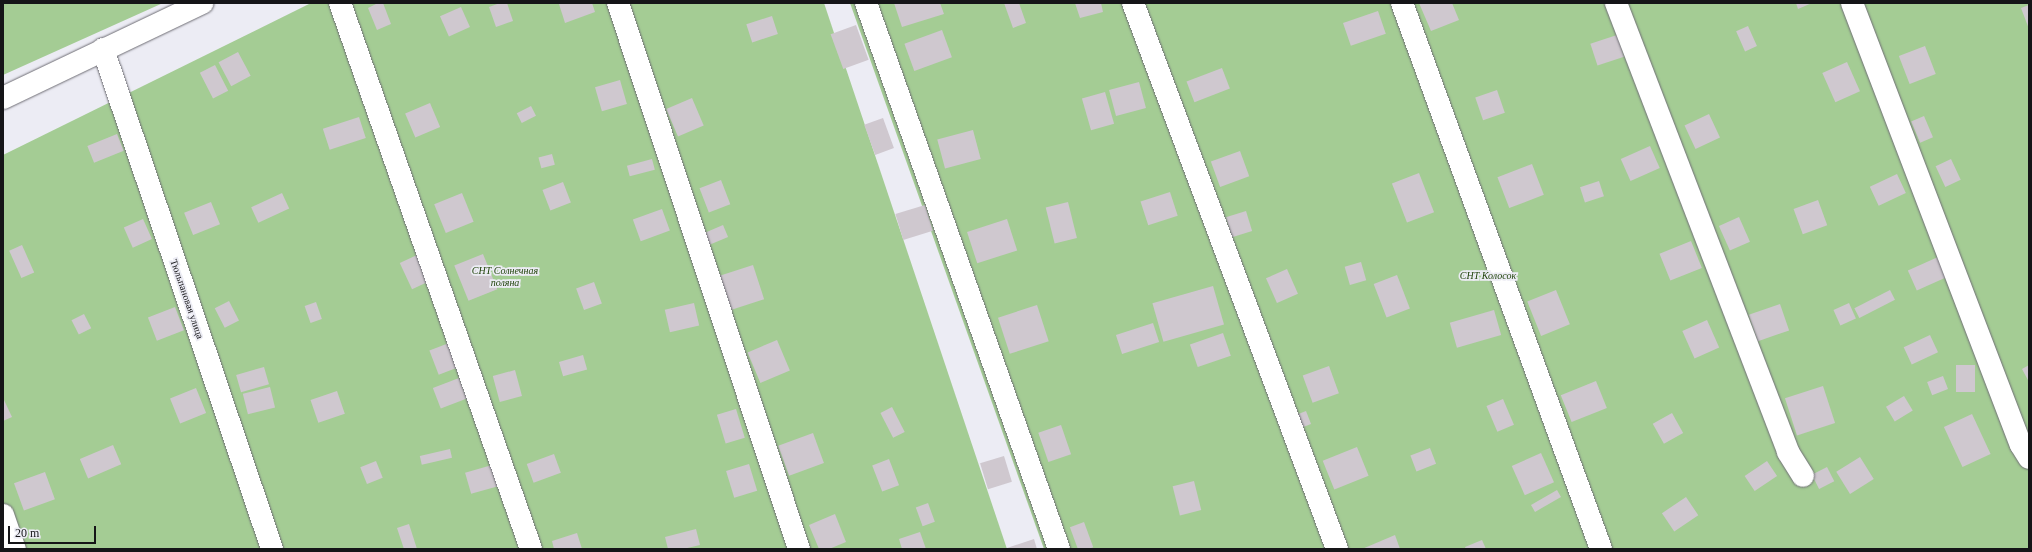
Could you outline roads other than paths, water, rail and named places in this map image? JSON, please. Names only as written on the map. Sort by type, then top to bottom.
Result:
[{"type":"street","points":[[3,98],[202,3]]},
{"type":"street","points":[[340,3],[531,549]]},
{"type":"street","points":[[618,3],[799,549]]},
{"type":"street","points":[[866,3],[1060,549]]},
{"type":"street","points":[[1134,3],[1337,549]]},
{"type":"street","points":[[1402,3],[1601,549]]},
{"type":"street","points":[[1616,3],[1788,452],[1803,476]]},
{"type":"street","points":[[1852,3],[2018,438],[2029,458]]},
{"type":"street","name":"Тюльпановая улица","points":[[103,49],[272,549]]},
{"type":"street","points":[[3,515],[15,549]]},
{"type":"park label","name":"СНТ Солнечная поляна","points":[[505,276]]},
{"type":"park label","name":"СНТ Колосок","points":[[1488,276]]}]
